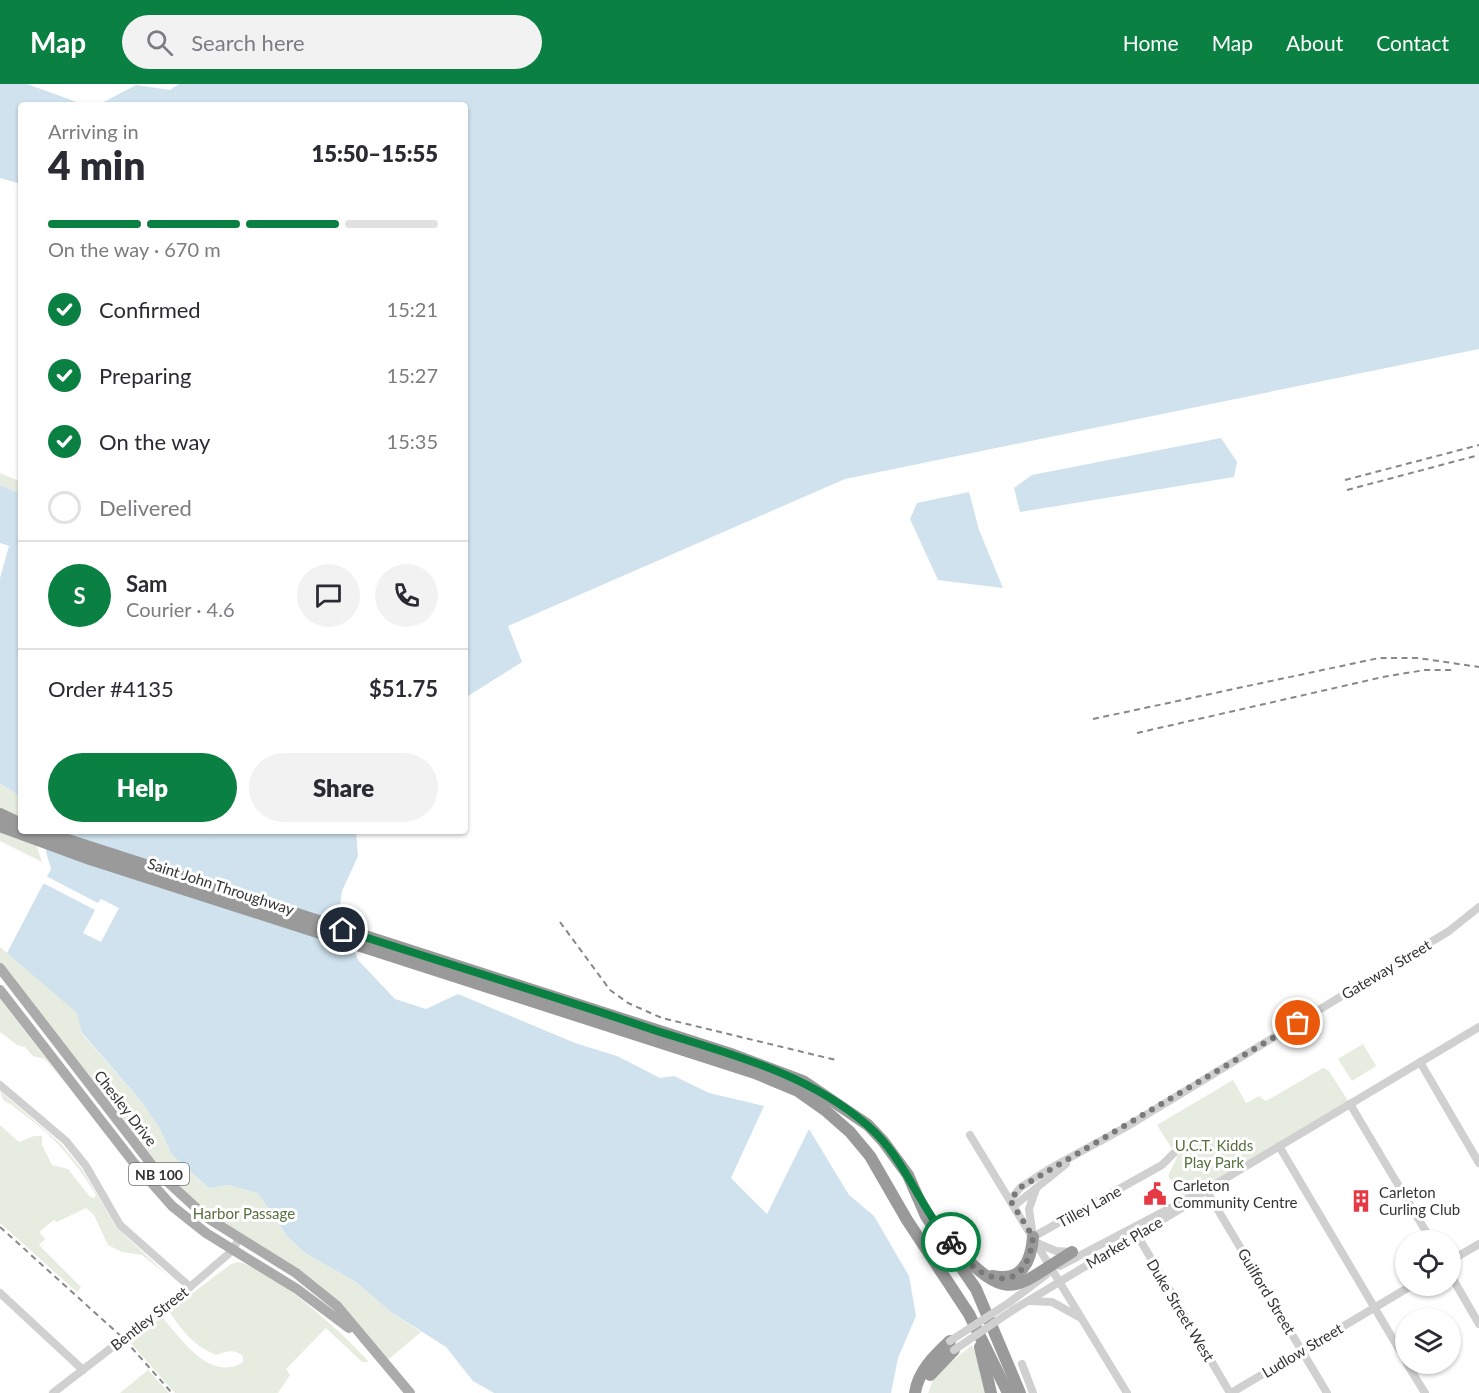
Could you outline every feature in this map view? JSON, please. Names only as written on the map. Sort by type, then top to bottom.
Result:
[{"type":"highway","points":[[0,812],[18,822]]},
{"type":"highway","name":"Saint John Throughway","points":[[0,826],[18,833]]},
{"type":"highway","name":"Saint John Throughway","points":[[22,834],[101,863],[800,1086],[850,1132],[870,1156],[907,1220],[969,1314],[1008,1393]]},
{"type":"highway","name":"Saint John Throughway","points":[[49,834],[734,1055],[842,1106],[868,1125],[908,1175],[926,1216],[976,1289],[1004,1350],[1020,1393]]},
{"type":"highway","name":"Saint John Throughway","points":[[842,1106],[888,1157],[921,1219],[970,1290],[1004,1350]]},
{"type":"highway","points":[[908,1175],[945,1236],[995,1283],[1009,1286],[1025,1281],[1052,1268],[1072,1252]]},
{"type":"highway","points":[[980,1271],[1006,1278],[1019,1273],[1029,1260],[1035,1240]]},
{"type":"highway","points":[[969,1314],[986,1365],[991,1393]]},
{"type":"highway","points":[[915,1393],[920,1377],[934,1356],[952,1345]]},
{"type":"highway","points":[[923,1393],[936,1366],[952,1345]]},
{"type":"main road","name":"Chesley Drive","points":[[0,968],[158,1173],[191,1204],[317,1289],[337,1306],[410,1393]]},
{"type":"main road","name":"Chesley Drive","points":[[0,990],[134,1163],[172,1206],[232,1250],[297,1290],[360,1336]]},
{"type":"main road","points":[[134,1163],[143,1155]]},
{"type":"street","name":"Gateway Street","points":[[1012,1203],[1025,1184],[1074,1157],[1449,931],[1479,907]]},
{"type":"street","points":[[1203,1192],[1479,1027]]},
{"type":"street","points":[[1420,1062],[1479,1163]]},
{"type":"street","points":[[0,1085],[66,1141],[86,1166],[120,1225],[190,1287]]},
{"type":"street","points":[[1350,1104],[1425,1230]]},
{"type":"street","points":[[970,1135],[1126,1393]]},
{"type":"street","points":[[1279,1146],[1395,1343]]},
{"type":"street","name":"Tilley Lane","points":[[1035,1240],[1162,1165],[1173,1154]]},
{"type":"street","name":"Gateway Street","points":[[1012,1203],[1042,1183],[1074,1157]]},
{"type":"street","points":[[1035,1240],[1029,1209],[1035,1192],[1042,1183]]},
{"type":"street","name":"Market Place","points":[[952,1345],[1012,1306],[1052,1268],[1203,1192]]},
{"type":"street","name":"Market Place","points":[[1012,1306],[1025,1303],[1203,1192]]},
{"type":"street","name":"Guilford Street","points":[[1203,1192],[1327,1393]]},
{"type":"street","name":"Duke Street West","points":[[1132,1226],[1231,1393]]},
{"type":"street","points":[[1035,1240],[1056,1251],[1072,1252],[1120,1232]]},
{"type":"street","name":"Bentley Street","points":[[53,1393],[190,1287],[232,1250],[239,1238]]},
{"type":"street","points":[[1461,1255],[1479,1244]]},
{"type":"street","points":[[0,1293],[83,1370]]},
{"type":"street","points":[[1461,1293],[1479,1324]]},
{"type":"street","name":"Ludlow Street","points":[[1231,1393],[1395,1296]]},
{"type":"street","points":[[1025,1303],[1035,1300],[1052,1302],[1081,1318]]},
{"type":"street","points":[[1022,1364],[1033,1393]]},
{"type":"street","points":[[1413,1374],[1425,1393]]},
{"type":"green space","points":[[0,473],[18,481],[18,493],[0,485]]},
{"type":"green space","points":[[0,783],[18,795],[18,834],[37,834],[37,847],[42,862],[0,841]]},
{"type":"green space","name":"Harbor Passage","points":[[0,947],[78,1013],[82,1034],[142,1102],[160,1129],[172,1155],[209,1188],[228,1185],[258,1193],[287,1236],[305,1253],[356,1282],[391,1312],[421,1332],[384,1363],[337,1306],[174,1190],[0,968]]},
{"type":"green space","points":[[0,998],[67,1086],[45,1059],[33,1056],[25,1047],[17,1045],[0,1032]]},
{"type":"green space","points":[[1363,1044],[1376,1066],[1352,1081],[1338,1059]]},
{"type":"green space","name":"U.C.T. Kidds Play Park","points":[[1323,1068],[1329,1071],[1350,1104],[1200,1194],[1182,1200],[1168,1176],[1177,1157],[1157,1125],[1233,1080],[1246,1103],[1259,1096],[1266,1101]]},
{"type":"green space","points":[[0,1091],[61,1144],[82,1169],[116,1227],[166,1274],[142,1255],[122,1252],[108,1245],[94,1215],[86,1208],[57,1222],[54,1220],[39,1232],[45,1239],[39,1245],[81,1287],[77,1292],[0,1223],[0,1125],[19,1142],[34,1136],[42,1136],[42,1145],[52,1165],[68,1169],[90,1197],[94,1198],[96,1195],[60,1146],[42,1128],[3,1100]]},
{"type":"green space","points":[[238,1262],[253,1267],[270,1277],[308,1304],[369,1362],[362,1362],[326,1328],[286,1369],[290,1375],[278,1393],[175,1393],[130,1342],[162,1317],[198,1356],[208,1363],[220,1367],[231,1367],[243,1362],[243,1356],[237,1352],[216,1355],[201,1347],[184,1331],[169,1311],[231,1264]]},
{"type":"green space","points":[[972,1345],[983,1370],[988,1393],[928,1393],[935,1375]]},
{"type":"green space","points":[[148,1370],[169,1393],[120,1393]]},
{"type":"water","points":[[0,84],[27,84],[77,102],[18,102],[18,183],[0,178]]},
{"type":"water","points":[[179,84],[1479,84],[1479,349],[845,479],[508,626],[522,662],[468,696],[468,102],[104,102],[136,85],[170,90]]},
{"type":"water","points":[[1221,438],[1237,462],[1234,477],[1020,512],[1014,488],[1032,475]]},
{"type":"water","points":[[0,485],[18,493],[18,795],[0,783],[0,578],[9,546],[0,543]]},
{"type":"water","points":[[969,492],[979,530],[1003,588],[938,580],[910,519],[917,503]]},
{"type":"water","points":[[45,834],[356,834],[358,856],[342,891],[339,914],[358,960],[395,999],[426,1009],[458,994],[575,1043],[617,1056],[660,1078],[674,1076],[709,1093],[764,1106],[731,1178],[767,1214],[809,1129],[849,1195],[874,1216],[909,1276],[916,1316],[898,1358],[891,1393],[494,1393],[473,1381],[446,1347],[391,1312],[356,1282],[305,1253],[287,1236],[258,1193],[228,1185],[209,1188],[172,1155],[160,1129],[142,1102],[82,1033],[77,1013],[7,953],[51,869],[46,852]]},
{"type":"pier","points":[[44,875],[98,903],[101,899],[119,908],[101,942],[83,933],[95,910],[41,882]]},
{"type":"railway","points":[[1345,480],[1479,445]]},
{"type":"railway","points":[[1347,490],[1479,455]]},
{"type":"railway","points":[[1093,719],[1379,658],[1418,658],[1479,667]]},
{"type":"railway","points":[[1137,733],[1383,677],[1425,670],[1455,670]]},
{"type":"railway","points":[[560,922],[610,990],[628,1003],[662,1018],[836,1060]]},
{"type":"railway","points":[[0,1227],[123,1338],[172,1393]]},
{"type":"way so far","points":[[951,1242],[980,1271],[1006,1278],[1019,1273],[1029,1260],[1033,1237],[1010,1200],[1021,1187],[1126,1127],[1298,1023]]},
{"type":"place","name":"Carleton Community Centre","points":[[1155,1194]]},
{"type":"place","name":"Carleton Curling Club","points":[[1361,1201]]},
{"type":"route","points":[[343,930],[734,1055],[803,1081],[868,1125],[883,1141],[897,1157],[934,1221],[951,1242]]}]
